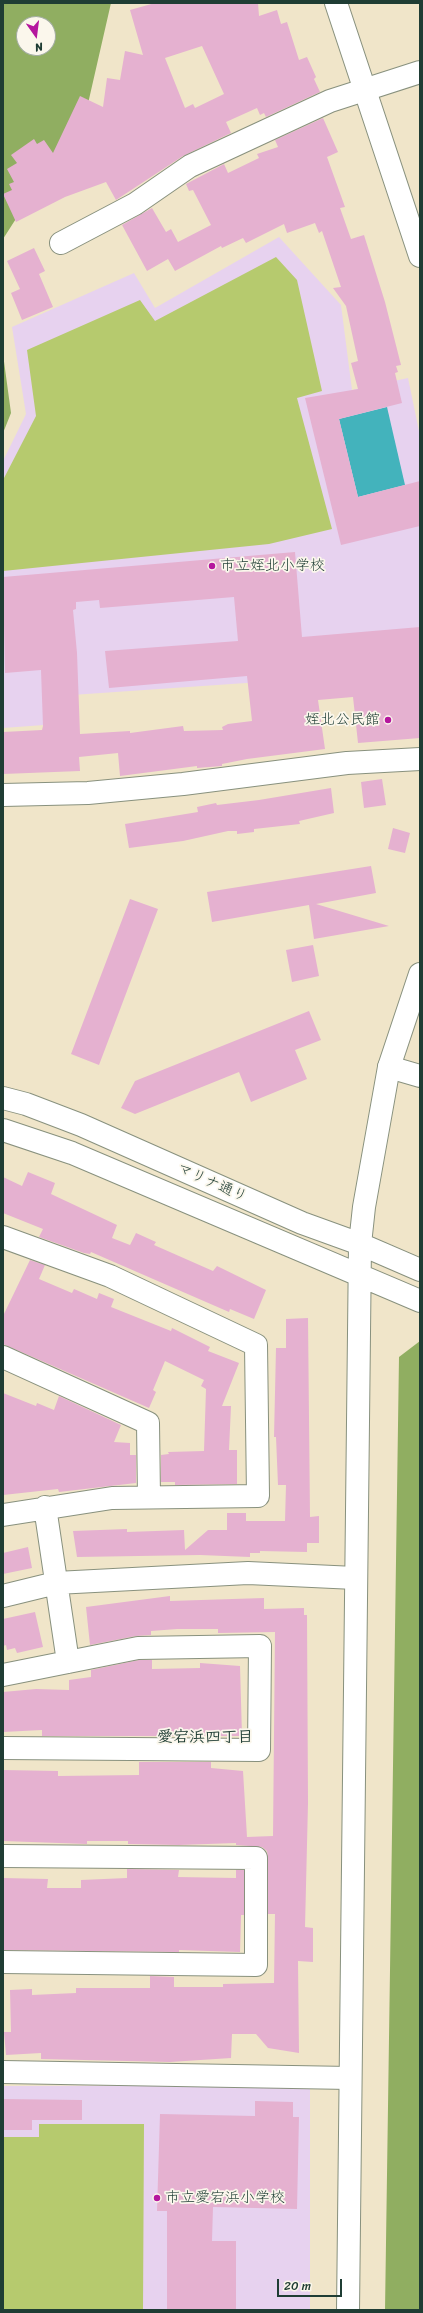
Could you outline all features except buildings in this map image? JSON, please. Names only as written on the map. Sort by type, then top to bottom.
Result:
[{"type":"street","points":[[336,3],[420,256]]},
{"type":"street","points":[[61,243],[135,204],[190,166],[330,101],[420,72]]},
{"type":"street","points":[[3,795],[96,792],[183,784],[347,763],[420,758]]},
{"type":"street","points":[[348,2310],[355,1578],[360,1244],[390,1067],[420,974]]},
{"type":"street","points":[[390,1067],[420,1076]]},
{"type":"street","name":"マリナ通り","points":[[3,1098],[26,1104],[81,1125],[302,1223],[360,1244],[420,1270]]},
{"type":"street","name":"マリナ通り","points":[[3,1130],[72,1153],[420,1301]]},
{"type":"street","points":[[3,1237],[110,1276],[256,1344],[258,1496],[112,1498],[44,1507],[3,1515]]},
{"type":"street","points":[[3,1357],[148,1422],[149,1497]]},
{"type":"street","points":[[44,1507],[68,1662]]},
{"type":"street","points":[[3,1596],[56,1583],[248,1574],[355,1578]]},
{"type":"street","points":[[3,1675],[138,1648],[260,1646],[259,1750],[3,1748]]},
{"type":"street","points":[[3,1856],[256,1858],[256,1965],[3,1962]]},
{"type":"street","points":[[3,2072],[350,2078]]},
{"type":"shaded area","name":"市立姪北小学校","points":[[279,237],[341,305],[352,390],[408,378],[420,436],[420,671],[43,697],[44,725],[3,728],[3,461],[26,414],[12,327],[134,273],[155,308]]},
{"type":"shaded area","name":"市立愛宕浜小学校","points":[[310,2085],[310,2310],[3,2310],[3,2086]]},
{"type":"green space","points":[[3,3],[111,3],[87,108],[3,239]]},
{"type":"green space","points":[[276,257],[297,280],[322,391],[297,398],[332,529],[269,544],[3,571],[3,480],[36,416],[27,350],[140,300],[155,321]]},
{"type":"green space","points":[[3,354],[11,413],[3,433]]},
{"type":"green space","points":[[420,1341],[420,2310],[385,2310],[399,1357]]},
{"type":"green space","points":[[39,2124],[144,2124],[143,2310],[3,2310],[3,2137],[39,2137]]},
{"type":"water","points":[[387,407],[405,485],[358,497],[339,419]]},
{"type":"place","name":"市立姪北小学校","points":[[212,566]]},
{"type":"place","name":"姪北公民館","points":[[388,720]]},
{"type":"place","name":"市立愛宕浜小学校","points":[[157,2198]]},
{"type":"district","name":"愛宕浜四丁目","points":[[205,1738]]}]
